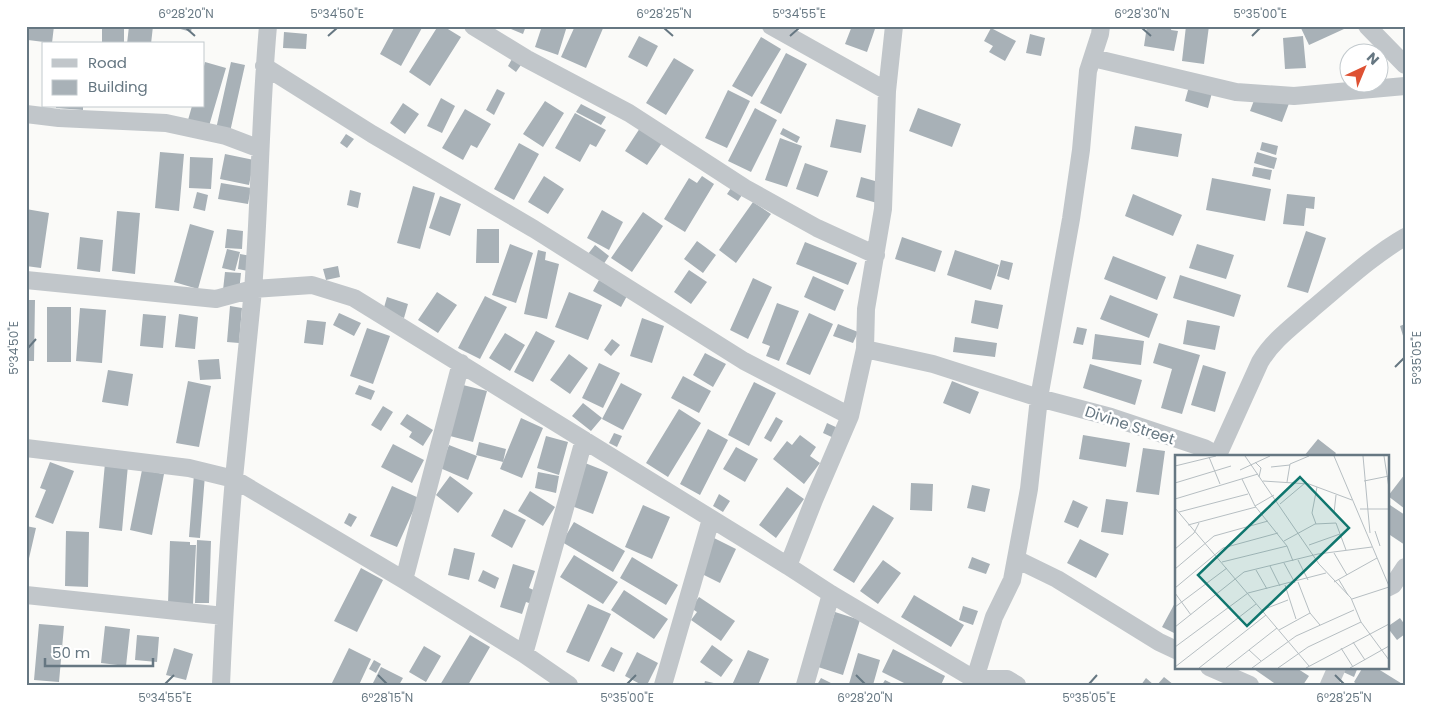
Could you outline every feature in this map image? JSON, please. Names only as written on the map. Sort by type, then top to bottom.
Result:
[{"type":"street","points":[[221,685],[234,479],[253,289],[264,66],[268,26]]},
{"type":"street","points":[[473,26],[527,59],[630,113],[745,188],[817,228],[876,255]]},
{"type":"street","points":[[771,26],[887,92]]},
{"type":"street","points":[[788,566],[850,416],[865,349],[866,309],[884,209],[887,92],[894,26]]},
{"type":"street","points":[[973,682],[994,617],[1012,580],[1029,489],[1039,398],[1071,220],[1081,150],[1088,71],[1101,26]]},
{"type":"street","points":[[1367,26],[1405,65]]},
{"type":"street","points":[[1093,58],[1236,92],[1294,96],[1405,86]]},
{"type":"street","points":[[264,66],[372,134],[534,229],[744,361],[850,416]]},
{"type":"street","points":[[26,114],[59,118],[166,123],[226,136],[260,149]]},
{"type":"street","points":[[1219,455],[1267,349],[1389,245],[1405,237]]},
{"type":"street","points":[[26,280],[216,299],[253,289],[312,285],[354,298],[973,682],[1007,679],[1017,685]]},
{"type":"street","name":"Divine Street","points":[[865,349],[932,364],[1039,398],[1111,417],[1204,448],[1217,455]]},
{"type":"street","points":[[404,580],[461,363]]},
{"type":"street","points":[[524,654],[584,440]]},
{"type":"street","points":[[26,448],[189,468],[234,479],[524,654],[561,683]]},
{"type":"street","points":[[664,685],[711,519]]},
{"type":"street","points":[[1016,559],[1057,579],[1159,642],[1175,650]]},
{"type":"street","points":[[1388,588],[1393,585],[1405,566]]},
{"type":"street","points":[[805,685],[830,594]]},
{"type":"street","points":[[26,595],[224,616]]},
{"type":"street","points":[[1211,668],[1250,685]]},
{"type":"street","points":[[1329,685],[1337,668]]},
{"type":"building","points":[[29,26],[54,26],[52,42],[28,40]]},
{"type":"building","points":[[102,26],[124,26],[124,42],[102,42]]},
{"type":"building","points":[[129,26],[153,26],[151,42],[127,42]]},
{"type":"building","points":[[170,26],[192,26],[191,32]]},
{"type":"building","points":[[395,26],[423,26],[401,66],[380,54]]},
{"type":"building","points":[[438,26],[443,26],[461,37],[430,86],[409,72]]},
{"type":"building","points":[[504,26],[526,26],[523,34]]},
{"type":"building","points":[[542,26],[567,26],[558,55],[535,47]]},
{"type":"building","points":[[575,26],[604,26],[586,68],[561,57]]},
{"type":"building","points":[[852,26],[876,26],[867,52],[845,44]]},
{"type":"building","points":[[1147,26],[1172,26],[1171,30],[1178,31],[1174,51],[1144,46]]},
{"type":"building","points":[[1186,26],[1209,26],[1204,64],[1182,61]]},
{"type":"building","points":[[1300,26],[1343,26],[1344,29],[1309,45]]},
{"type":"building","points":[[991,28],[1016,41],[1005,61],[989,52],[993,46],[984,41]]},
{"type":"building","points":[[284,32],[307,34],[306,49],[283,48]]},
{"type":"building","points":[[1030,34],[1045,38],[1041,56],[1026,53]]},
{"type":"building","points":[[639,36],[658,46],[647,67],[628,57]]},
{"type":"building","points":[[1303,36],[1306,68],[1285,69],[1283,38]]},
{"type":"building","points":[[761,37],[781,49],[752,97],[732,86]]},
{"type":"building","points":[[786,53],[807,64],[781,114],[760,103]]},
{"type":"building","points":[[674,58],[694,70],[666,115],[646,103]]},
{"type":"building","points":[[512,59],[521,65],[516,72],[508,66]]},
{"type":"building","points":[[205,62],[226,68],[209,126],[188,120],[191,108],[205,108]]},
{"type":"building","points":[[231,62],[245,65],[230,132],[216,129]]},
{"type":"building","points":[[1191,79],[1214,85],[1208,108],[1185,101]]},
{"type":"building","points":[[1259,87],[1291,98],[1282,122],[1250,111]]},
{"type":"building","points":[[497,89],[505,93],[494,115],[486,110]]},
{"type":"building","points":[[728,90],[750,101],[727,148],[705,138]]},
{"type":"building","points":[[441,98],[455,106],[442,133],[427,126]]},
{"type":"building","points":[[545,101],[564,113],[543,147],[523,134]]},
{"type":"building","points":[[403,103],[419,114],[405,134],[390,123]]},
{"type":"building","points":[[581,104],[606,117],[601,125],[576,112]]},
{"type":"building","points":[[56,108],[83,108],[83,110]]},
{"type":"building","points":[[755,108],[777,120],[751,172],[728,161]]},
{"type":"building","points":[[918,108],[961,124],[952,147],[909,131]]},
{"type":"building","points":[[465,109],[491,124],[477,148],[471,145],[463,160],[442,148]]},
{"type":"building","points":[[575,113],[606,130],[596,147],[590,144],[580,162],[555,148]]},
{"type":"building","points":[[836,119],[866,125],[861,153],[830,147]]},
{"type":"building","points":[[1135,126],[1182,134],[1178,157],[1131,149]]},
{"type":"building","points":[[640,128],[662,143],[647,165],[625,151]]},
{"type":"building","points":[[783,128],[800,137],[797,143],[780,134]]},
{"type":"building","points":[[346,134],[354,139],[347,148],[340,143]]},
{"type":"building","points":[[780,138],[802,146],[787,187],[765,180]]},
{"type":"building","points":[[1262,142],[1278,146],[1276,155],[1260,150]]},
{"type":"building","points":[[519,143],[539,154],[514,200],[494,189]]},
{"type":"building","points":[[160,152],[184,154],[179,211],[155,208]]},
{"type":"building","points":[[1257,152],[1277,158],[1274,169],[1254,163]]},
{"type":"building","points":[[225,154],[254,160],[249,185],[220,179]]},
{"type":"building","points":[[190,157],[213,158],[211,189],[189,188]]},
{"type":"building","points":[[805,163],[828,171],[818,197],[796,189]]},
{"type":"building","points":[[1254,167],[1272,170],[1270,180],[1252,176]]},
{"type":"building","points":[[544,176],[564,189],[548,214],[528,202]]},
{"type":"building","points":[[702,176],[714,184],[685,232],[664,219],[689,178],[697,183]]},
{"type":"building","points":[[861,177],[882,183],[877,203],[856,197]]},
{"type":"building","points":[[1212,178],[1271,189],[1265,221],[1206,210]]},
{"type":"building","points":[[221,183],[251,188],[248,204],[218,199]]},
{"type":"building","points":[[413,186],[435,193],[420,249],[397,243]]},
{"type":"building","points":[[731,188],[742,195],[738,201],[727,194]]},
{"type":"building","points":[[350,190],[361,193],[358,208],[347,205]]},
{"type":"building","points":[[197,192],[208,195],[205,211],[193,208]]},
{"type":"building","points":[[1133,194],[1182,215],[1173,236],[1125,216]]},
{"type":"building","points":[[1287,194],[1315,197],[1314,209],[1306,208],[1304,226],[1283,224]]},
{"type":"building","points":[[440,196],[461,204],[450,236],[429,228]]},
{"type":"building","points":[[753,202],[771,214],[736,263],[719,250]]},
{"type":"building","points":[[26,209],[49,213],[41,268],[26,266]]},
{"type":"building","points":[[602,210],[623,222],[609,250],[587,238]]},
{"type":"building","points":[[117,211],[140,213],[135,274],[112,271]]},
{"type":"building","points":[[643,212],[663,226],[632,272],[611,258]]},
{"type":"building","points":[[190,224],[214,231],[198,289],[174,282]]},
{"type":"building","points":[[227,229],[243,231],[242,249],[225,248]]},
{"type":"building","points":[[477,229],[499,229],[499,263],[476,263]]},
{"type":"building","points":[[1306,231],[1326,238],[1308,293],[1287,287]]},
{"type":"building","points":[[80,237],[103,240],[100,272],[77,269]]},
{"type":"building","points":[[902,237],[942,251],[935,272],[895,259]]},
{"type":"building","points":[[697,241],[716,255],[703,273],[684,259]]},
{"type":"building","points":[[805,242],[857,263],[848,285],[796,264]]},
{"type":"building","points":[[510,244],[533,253],[516,303],[492,295]]},
{"type":"building","points":[[1197,244],[1234,255],[1226,279],[1189,268]]},
{"type":"building","points":[[595,245],[609,256],[603,265],[588,254]]},
{"type":"building","points":[[227,249],[240,252],[235,271],[222,268]]},
{"type":"building","points":[[538,250],[546,252],[545,260],[559,264],[547,319],[524,314]]},
{"type":"building","points":[[955,250],[999,265],[991,290],[947,275]]},
{"type":"building","points":[[240,254],[251,256],[248,271],[238,269]]},
{"type":"building","points":[[1113,256],[1166,277],[1157,300],[1104,279]]},
{"type":"building","points":[[1001,260],[1013,263],[1009,280],[997,276]]},
{"type":"building","points":[[338,266],[340,277],[326,280],[323,269]]},
{"type":"building","points":[[689,270],[707,282],[691,304],[674,292]]},
{"type":"building","points":[[225,272],[241,273],[239,292],[223,290]]},
{"type":"building","points":[[1180,275],[1241,295],[1234,317],[1173,298]]},
{"type":"building","points":[[813,276],[844,290],[835,311],[804,297]]},
{"type":"building","points":[[753,278],[772,287],[748,339],[730,330]]},
{"type":"building","points":[[599,280],[627,296],[621,307],[593,291]]},
{"type":"building","points":[[437,292],[457,305],[438,333],[418,320]]},
{"type":"building","points":[[569,292],[602,305],[588,340],[555,327]]},
{"type":"building","points":[[1110,295],[1158,314],[1149,338],[1100,319]]},
{"type":"building","points":[[485,296],[507,307],[480,359],[458,348]]},
{"type":"building","points":[[387,297],[408,304],[404,318],[383,311]]},
{"type":"building","points":[[26,300],[35,300],[34,361],[26,361]]},
{"type":"building","points":[[975,300],[1003,305],[998,329],[971,323]]},
{"type":"building","points":[[777,303],[799,311],[779,361],[766,356],[770,346],[762,343]]},
{"type":"building","points":[[230,306],[242,308],[239,343],[227,342]]},
{"type":"building","points":[[47,307],[71,307],[71,362],[47,362]]},
{"type":"building","points":[[80,308],[106,310],[102,363],[76,361]]},
{"type":"building","points":[[339,313],[361,323],[354,336],[333,325]]},
{"type":"building","points":[[809,313],[833,324],[810,375],[786,364]]},
{"type":"building","points":[[143,314],[166,316],[163,348],[140,346]]},
{"type":"building","points":[[179,314],[198,317],[195,349],[175,347]]},
{"type":"building","points":[[642,318],[664,326],[652,363],[630,356]]},
{"type":"building","points":[[307,320],[326,322],[323,345],[304,343]]},
{"type":"building","points":[[1187,320],[1220,326],[1215,350],[1183,344]]},
{"type":"building","points":[[838,324],[858,332],[853,343],[833,336]]},
{"type":"building","points":[[1405,324],[1405,339],[1404,339],[1400,326]]},
{"type":"building","points":[[1077,327],[1087,329],[1083,345],[1073,343]]},
{"type":"building","points":[[367,328],[390,336],[373,384],[350,376]]},
{"type":"building","points":[[536,331],[555,341],[533,382],[514,372]]},
{"type":"building","points":[[505,333],[525,345],[510,371],[489,358]]},
{"type":"building","points":[[1095,334],[1144,341],[1141,365],[1092,359]]},
{"type":"building","points":[[955,337],[997,343],[995,357],[953,352]]},
{"type":"building","points":[[612,339],[620,345],[611,356],[604,350]]},
{"type":"building","points":[[1159,343],[1200,355],[1182,414],[1161,408],[1172,369],[1153,363]]},
{"type":"building","points":[[705,353],[726,364],[713,387],[693,375]]},
{"type":"building","points":[[569,354],[588,368],[570,394],[550,380]]},
{"type":"building","points":[[219,359],[221,379],[200,380],[198,360]]},
{"type":"building","points":[[599,363],[620,373],[603,408],[582,398]]},
{"type":"building","points":[[1090,364],[1142,380],[1135,405],[1083,388]]},
{"type":"building","points":[[1203,365],[1226,372],[1215,412],[1191,405]]},
{"type":"building","points":[[108,370],[133,374],[128,406],[102,402]]},
{"type":"building","points":[[683,376],[711,391],[699,413],[671,398]]},
{"type":"building","points":[[188,381],[211,386],[199,447],[176,443]]},
{"type":"building","points":[[952,381],[979,392],[970,414],[943,403]]},
{"type":"building","points":[[754,382],[776,393],[749,446],[728,435]]},
{"type":"building","points":[[621,383],[642,394],[623,430],[602,419]]},
{"type":"building","points":[[359,385],[375,391],[371,400],[355,394]]},
{"type":"building","points":[[463,385],[487,391],[473,442],[450,436]]},
{"type":"building","points":[[583,403],[602,418],[591,431],[572,416]]},
{"type":"building","points":[[383,406],[393,412],[381,431],[371,425]]},
{"type":"building","points":[[679,409],[701,423],[668,477],[646,463]]},
{"type":"building","points":[[407,414],[433,430],[423,446],[409,437],[412,432],[400,424]]},
{"type":"building","points":[[776,417],[783,421],[771,442],[764,438]]},
{"type":"building","points":[[521,418],[543,428],[522,478],[500,469]]},
{"type":"building","points":[[827,423],[840,429],[836,439],[823,433]]},
{"type":"building","points":[[708,429],[728,440],[700,495],[680,484]]},
{"type":"building","points":[[614,433],[622,436],[617,447],[609,443]]},
{"type":"building","points":[[800,435],[816,447],[810,456],[820,463],[804,484],[773,459],[787,441],[792,445]]},
{"type":"building","points":[[1083,435],[1130,443],[1126,467],[1079,459]]},
{"type":"building","points":[[546,436],[568,442],[559,475],[537,468]]},
{"type":"building","points":[[1318,439],[1336,453],[1335,455],[1305,455]]},
{"type":"building","points":[[479,442],[506,449],[503,462],[476,455]]},
{"type":"building","points":[[393,444],[424,460],[412,483],[381,467]]},
{"type":"building","points":[[449,445],[477,456],[468,480],[440,468]]},
{"type":"building","points":[[736,447],[758,459],[745,482],[723,469]]},
{"type":"building","points":[[1143,448],[1165,451],[1159,495],[1136,492]]},
{"type":"building","points":[[50,462],[74,471],[53,524],[35,517],[46,490],[40,488]]},
{"type":"building","points":[[105,463],[128,465],[122,531],[99,528]]},
{"type":"building","points":[[585,463],[608,472],[593,514],[569,505]]},
{"type":"building","points":[[142,470],[164,474],[152,535],[130,530]]},
{"type":"building","points":[[538,472],[559,476],[556,493],[535,488]]},
{"type":"building","points":[[194,474],[205,475],[200,538],[189,537]]},
{"type":"building","points":[[1405,474],[1405,509],[1388,496]]},
{"type":"building","points":[[450,476],[473,493],[458,513],[436,495]]},
{"type":"building","points":[[911,483],[933,484],[932,511],[910,510]]},
{"type":"building","points":[[972,485],[990,489],[985,512],[967,508]]},
{"type":"building","points":[[392,486],[419,498],[397,547],[370,536]]},
{"type":"building","points":[[787,487],[804,499],[776,538],[759,525]]},
{"type":"building","points":[[530,491],[555,507],[543,526],[518,511]]},
{"type":"building","points":[[719,494],[730,501],[723,512],[713,506]]},
{"type":"building","points":[[1106,499],[1128,502],[1123,535],[1101,532]]},
{"type":"building","points":[[1073,500],[1088,507],[1078,528],[1064,522]]},
{"type":"building","points":[[1388,504],[1405,515],[1405,545],[1388,534]]},
{"type":"building","points":[[643,505],[670,517],[652,559],[625,547]]},
{"type":"building","points":[[873,505],[894,518],[854,583],[833,570]]},
{"type":"building","points":[[504,509],[526,520],[512,548],[491,536]]},
{"type":"building","points":[[349,513],[357,517],[351,527],[344,523]]},
{"type":"building","points":[[574,522],[625,551],[613,572],[562,542]]},
{"type":"building","points":[[26,526],[36,528],[27,567],[26,566]]},
{"type":"building","points":[[66,531],[89,532],[88,587],[65,586]]},
{"type":"building","points":[[714,538],[736,549],[720,583],[698,572]]},
{"type":"building","points":[[1080,539],[1109,554],[1096,578],[1067,563]]},
{"type":"building","points":[[197,540],[211,541],[209,603],[195,603]]},
{"type":"building","points":[[170,541],[190,542],[190,545],[196,545],[193,604],[168,604]]},
{"type":"building","points":[[454,548],[475,553],[469,580],[448,575]]},
{"type":"building","points":[[574,555],[618,582],[603,604],[560,577]]},
{"type":"building","points":[[632,557],[678,585],[666,605],[620,578]]},
{"type":"building","points":[[972,557],[990,564],[986,574],[968,568]]},
{"type":"building","points":[[883,560],[901,573],[878,604],[860,591]]},
{"type":"building","points":[[513,564],[535,571],[529,588],[536,591],[532,604],[526,602],[522,614],[500,607]]},
{"type":"building","points":[[361,568],[383,580],[357,632],[334,621]]},
{"type":"building","points":[[483,570],[499,578],[495,589],[478,581]]},
{"type":"building","points":[[624,590],[668,619],[654,639],[611,610]]},
{"type":"building","points":[[914,595],[964,625],[951,647],[901,617]]},
{"type":"building","points":[[699,597],[735,621],[721,641],[691,620],[697,612],[691,608]]},
{"type":"building","points":[[1175,603],[1175,634],[1162,627]]},
{"type":"building","points":[[588,604],[611,614],[589,662],[566,652]]},
{"type":"building","points":[[963,606],[978,611],[973,625],[959,620]]},
{"type":"building","points":[[835,612],[860,620],[843,675],[818,667]]},
{"type":"building","points":[[1400,618],[1405,625],[1405,634],[1397,640],[1388,626]]},
{"type":"building","points":[[39,624],[64,626],[59,682],[34,680]]},
{"type":"building","points":[[105,626],[130,629],[126,666],[101,663]]},
{"type":"building","points":[[137,635],[159,637],[157,662],[135,660]]},
{"type":"building","points":[[470,635],[490,647],[468,685],[440,685]]},
{"type":"building","points":[[712,645],[733,660],[721,677],[700,662]]},
{"type":"building","points":[[424,646],[441,656],[426,682],[409,672]]},
{"type":"building","points":[[611,647],[623,653],[614,672],[601,666]]},
{"type":"building","points":[[174,648],[193,654],[186,680],[166,675]]},
{"type":"building","points":[[349,648],[371,659],[359,685],[331,685]]},
{"type":"building","points":[[893,649],[945,676],[941,685],[908,685],[882,672]]},
{"type":"building","points":[[748,650],[769,659],[758,685],[732,685]]},
{"type":"building","points":[[637,652],[658,663],[647,685],[642,685],[625,676]]},
{"type":"building","points":[[858,653],[880,660],[873,685],[849,684]]},
{"type":"building","points":[[374,660],[381,664],[376,673],[369,669]]},
{"type":"building","points":[[381,667],[403,678],[399,685],[372,685]]},
{"type":"building","points":[[1252,668],[1297,668],[1309,676],[1303,685],[1277,685]]},
{"type":"building","points":[[1342,668],[1358,668],[1354,677],[1341,671]]},
{"type":"building","points":[[1362,668],[1377,668],[1404,685],[1358,685],[1354,682]]},
{"type":"building","points":[[1164,677],[1174,685],[1157,685]]},
{"type":"building","points":[[821,678],[835,685],[817,685]]},
{"type":"building","points":[[1146,678],[1154,685],[1141,685]]},
{"type":"building","points":[[885,680],[895,685],[882,685]]},
{"type":"building","points":[[705,681],[718,684],[718,685],[704,685]]}]
